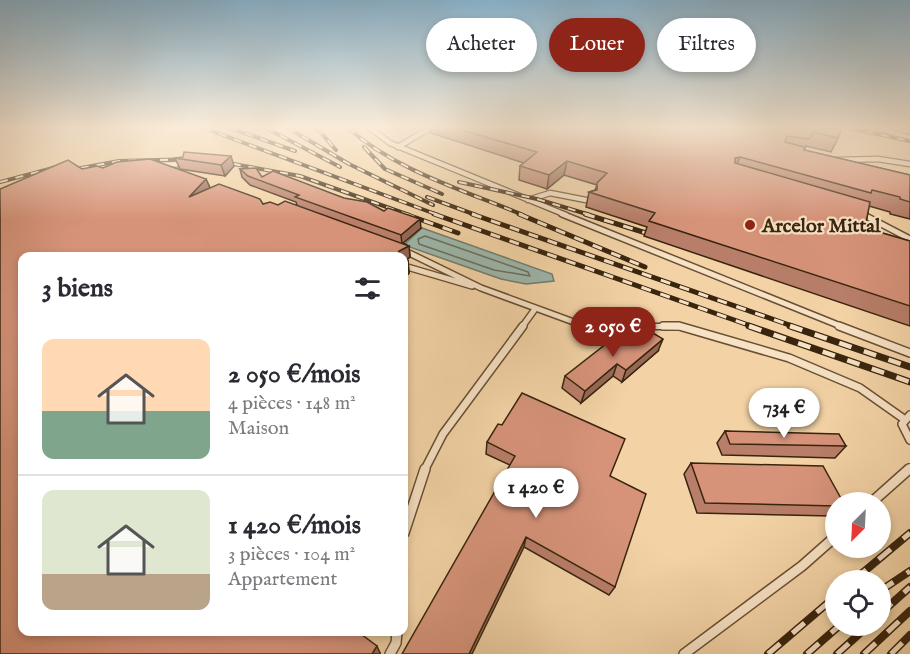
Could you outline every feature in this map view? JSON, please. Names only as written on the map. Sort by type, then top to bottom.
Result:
[{"type":"lane","points":[[427,159],[746,290],[910,353]]},
{"type":"lane","points":[[826,160],[878,159],[910,164]]},
{"type":"lane","points":[[149,164],[184,164]]},
{"type":"lane","points":[[156,165],[177,173]]},
{"type":"lane","points":[[528,200],[536,194],[555,193],[591,201]]},
{"type":"lane","points":[[852,209],[872,217],[910,239]]},
{"type":"lane","points":[[393,246],[415,254],[481,288],[582,325],[680,326],[789,358],[860,388],[907,417],[904,432],[910,440]]},
{"type":"lane","points":[[408,267],[447,281],[481,288]]},
{"type":"lane","points":[[408,521],[427,462],[443,434],[535,309]]},
{"type":"lane","points":[[883,492],[910,468]]},
{"type":"lane","points":[[684,654],[802,566],[825,546]]},
{"type":"lane","points":[[390,654],[396,643],[397,636]]},
{"type":"water","points":[[422,228],[552,274],[554,281],[526,284],[501,279],[404,245]]},
{"type":"building","points":[[150,159],[206,179],[189,197],[219,184],[260,199],[263,204],[270,202],[278,205],[285,201],[409,246],[399,252],[18,252],[18,636],[363,636],[377,646],[372,654],[0,654],[0,189],[68,160],[82,169],[97,166],[103,168],[117,162]]},
{"type":"building","points":[[178,159],[228,159],[221,165]]},
{"type":"building","points":[[529,159],[735,159],[735,163],[870,202],[865,228],[910,241],[910,306],[649,221],[655,213],[589,192],[597,190],[597,183],[607,173],[567,161],[549,175],[520,166]]},
{"type":"building","points":[[746,159],[840,159],[910,175],[910,202],[872,190],[871,193]]},
{"type":"building","points":[[256,168],[262,177],[273,171],[344,198],[367,202],[384,211],[388,208],[420,219],[401,235],[295,197],[299,195],[248,176],[240,169]]},
{"type":"building","points":[[643,327],[663,339],[626,370],[617,364],[585,391],[565,376],[606,344],[614,350]]},
{"type":"building","points":[[522,393],[625,439],[610,476],[646,494],[615,587],[526,537],[469,654],[402,654],[515,456],[487,442],[498,424],[502,425]]},
{"type":"building","points":[[725,431],[839,434],[846,446],[730,444]]},
{"type":"building","points":[[691,463],[823,466],[837,492],[825,492],[825,506],[705,503]]},
{"type":"railway","points":[[65,171],[119,161],[193,159]]},
{"type":"railway","points":[[286,159],[438,215]]},
{"type":"railway","points":[[324,159],[340,167]]},
{"type":"railway","points":[[340,159],[433,205]]},
{"type":"railway","points":[[375,159],[385,169],[442,194]]},
{"type":"railway","points":[[392,159],[454,188],[523,215]]},
{"type":"railway","points":[[217,161],[300,176],[409,215]]},
{"type":"railway","points":[[0,182],[68,164]]},
{"type":"railway","points":[[459,182],[537,199],[590,215]]},
{"type":"railway","points":[[427,197],[476,215]]},
{"type":"railway","points":[[405,214],[458,233]]},
{"type":"railway","points":[[434,214],[754,327]]},
{"type":"railway","points":[[472,214],[795,327]]},
{"type":"railway","points":[[519,214],[645,267]]},
{"type":"railway","points":[[585,214],[646,233]]},
{"type":"railway","points":[[749,326],[910,382]]},
{"type":"railway","points":[[790,326],[910,367]]},
{"type":"railway","points":[[866,570],[910,533]]},
{"type":"railway","points":[[891,584],[910,571]]},
{"type":"railway","points":[[891,604],[910,587]]},
{"type":"railway","points":[[768,654],[825,605]]},
{"type":"railway","points":[[864,654],[910,611]]},
{"type":"railway","points":[[891,654],[910,635]]},
{"type":"railway","points":[[807,654],[828,636]]},
{"type":"railway","points":[[837,654],[857,636]]},
{"type":"place","name":"Arcelor Mittal","points":[[750,225]]}]
